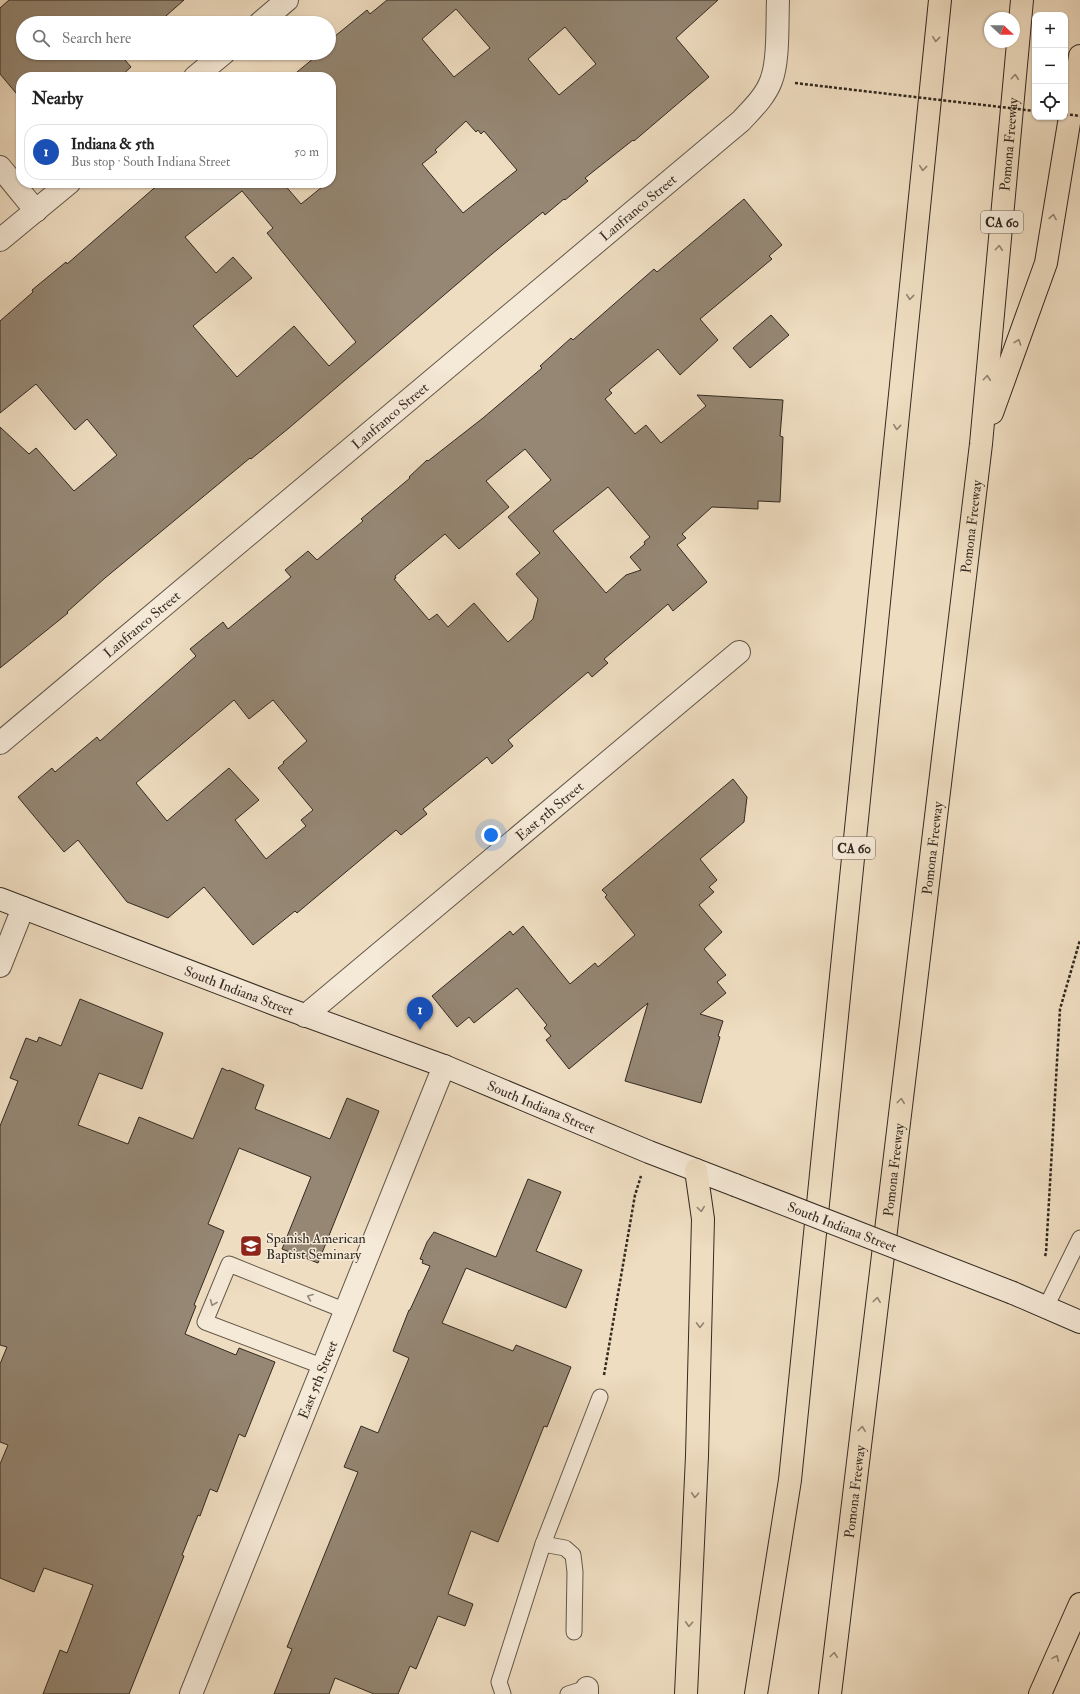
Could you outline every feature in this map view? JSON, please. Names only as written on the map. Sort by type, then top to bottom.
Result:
[{"type":"highway","name":"CA 60","points":[[756,1694],[790,1480],[940,0]]},
{"type":"highway","name":"Pomona Freeway","points":[[830,1694],[981,444],[1022,0]]},
{"type":"highway","points":[[981,444],[1046,263],[1080,56]]},
{"type":"highway","points":[[686,1694],[697,1456],[703,1219],[696,1170]]},
{"type":"highway","points":[[1040,1694],[1080,1604]]},
{"type":"street","points":[[268,16],[287,0]]},
{"type":"street","points":[[771,81],[776,51],[778,0]]},
{"type":"street","points":[[201,72],[216,60]]},
{"type":"street","name":"Lanfranco Street","points":[[0,742],[741,121],[760,100],[771,81]]},
{"type":"street","points":[[0,167],[16,187]]},
{"type":"street","points":[[17,188],[36,211]]},
{"type":"street","points":[[0,240],[63,188]]},
{"type":"street","name":"East 5th Street","points":[[305,1016],[740,652]]},
{"type":"street","name":"South Indiana Street","points":[[0,899],[305,1016],[444,1066],[696,1170],[1013,1293],[1080,1322]]},
{"type":"street","points":[[0,966],[23,908]]},
{"type":"street","name":"East 5th Street","points":[[191,1694],[444,1066]]},
{"type":"lane","points":[[1046,1307],[1080,1238]]},
{"type":"lane","points":[[324,1367],[205,1322],[229,1264],[346,1311]]},
{"type":"lane","points":[[503,1694],[499,1682],[543,1544],[600,1397]]},
{"type":"lane","points":[[543,1544],[565,1548],[573,1555],[575,1572],[574,1632]]},
{"type":"path","points":[[771,81],[1032,111]]},
{"type":"path","points":[[1068,114],[1080,116]]},
{"type":"path","points":[[1043,1259],[1046,1253],[1060,1009],[1080,940]]},
{"type":"path","points":[[600,1397],[635,1195]]},
{"type":"building","points":[[9,0],[184,0],[166,16],[16,16],[16,60],[125,60],[131,67],[126,72],[16,72],[16,93],[0,74],[0,8]]},
{"type":"building","points":[[387,0],[718,0],[676,38],[709,77],[634,141],[633,140],[585,178],[588,181],[565,200],[564,199],[545,215],[543,212],[492,254],[289,428],[251,459],[250,458],[105,578],[67,612],[68,613],[0,668],[0,427],[29,454],[36,448],[74,491],[117,455],[87,419],[75,430],[36,384],[0,413],[0,321],[33,292],[32,290],[66,262],[67,264],[154,188],[287,188],[301,204],[321,188],[336,188],[336,72],[297,72],[312,60],[336,60],[336,35],[367,10],[370,14]],"holes":[[[456,9],[490,48],[454,77],[422,39]],[[565,27],[596,64],[559,95],[528,59]],[[466,121],[476,132],[478,130],[481,134],[484,131],[517,170],[463,213],[422,164],[437,152],[435,150]],[[242,191],[273,228],[267,233],[356,342],[329,366],[294,326],[237,377],[193,326],[252,278],[233,257],[216,273],[185,237]]]},
{"type":"building","points":[[744,199],[782,245],[769,256],[772,259],[700,319],[718,340],[680,375],[658,349],[609,390],[612,393],[605,399],[635,434],[646,425],[661,443],[706,406],[697,395],[783,400],[780,436],[783,437],[780,502],[758,501],[758,509],[712,507],[682,534],[686,538],[677,545],[707,582],[673,611],[668,604],[604,659],[608,663],[592,677],[588,672],[508,740],[513,746],[492,764],[487,757],[423,809],[427,814],[401,835],[396,830],[297,913],[295,911],[253,945],[204,887],[168,918],[127,902],[78,840],[64,852],[18,797],[52,768],[55,772],[97,737],[100,741],[196,656],[190,649],[223,622],[228,629],[291,577],[285,570],[308,551],[317,560],[363,521],[361,519],[410,478],[409,477],[427,460],[428,461],[483,418],[542,368],[540,366],[571,338],[573,340],[654,269],[657,272]],"holes":[[[525,449],[551,480],[508,517],[540,553],[516,574],[538,599],[533,619],[508,642],[474,603],[448,627],[437,614],[429,620],[394,579],[396,578],[395,576],[445,534],[459,549],[509,507],[486,481]],[[608,487],[650,537],[644,542],[645,544],[630,557],[641,570],[626,575],[606,593],[553,531]],[[234,700],[249,719],[273,700],[307,741],[278,768],[313,810],[301,820],[306,826],[266,859],[235,820],[259,800],[229,768],[167,821],[136,783]]]},
{"type":"building","points":[[771,315],[789,335],[750,368],[733,348]]},
{"type":"building","points":[[733,779],[747,797],[744,822],[700,859],[717,880],[709,887],[714,892],[699,905],[722,932],[704,949],[726,975],[717,982],[726,993],[700,1014],[723,1021],[718,1036],[720,1037],[701,1103],[625,1081],[648,1003],[569,1069],[546,1040],[551,1036],[544,1028],[547,1025],[517,988],[474,1023],[469,1017],[457,1027],[432,996],[510,931],[513,935],[523,926],[570,984],[595,963],[598,967],[635,935],[605,897],[607,895],[602,890]]},
{"type":"building","points":[[80,999],[163,1033],[142,1089],[99,1073],[78,1125],[128,1144],[139,1117],[193,1139],[222,1068],[264,1085],[255,1109],[330,1139],[347,1098],[379,1111],[318,1263],[282,1249],[311,1177],[239,1148],[208,1224],[224,1231],[194,1305],[196,1306],[185,1334],[236,1355],[239,1348],[275,1362],[245,1437],[239,1434],[217,1492],[210,1489],[200,1516],[198,1515],[182,1555],[184,1556],[129,1694],[43,1694],[60,1650],[67,1653],[93,1585],[44,1568],[34,1592],[0,1578],[0,1464],[8,1445],[0,1442],[0,1364],[7,1347],[0,1345],[0,1126],[18,1081],[10,1078],[26,1038],[37,1042],[39,1037],[61,1046]]},
{"type":"building","points":[[528,1179],[561,1192],[536,1251],[582,1270],[566,1308],[466,1268],[442,1323],[513,1351],[516,1345],[571,1367],[547,1427],[544,1426],[498,1542],[471,1531],[448,1594],[473,1604],[465,1626],[438,1616],[416,1669],[410,1666],[398,1694],[374,1694],[335,1678],[329,1694],[274,1694],[292,1649],[287,1647],[358,1472],[344,1467],[361,1426],[378,1433],[409,1358],[393,1351],[409,1310],[430,1266],[422,1263],[423,1260],[420,1259],[427,1242],[434,1232],[496,1257]]},
{"type":"place","name":"Indiana & 5th","points":[[420,1030]]},
{"type":"place","name":"Spanish American Baptist Seminary","points":[[251,1246]]}]
